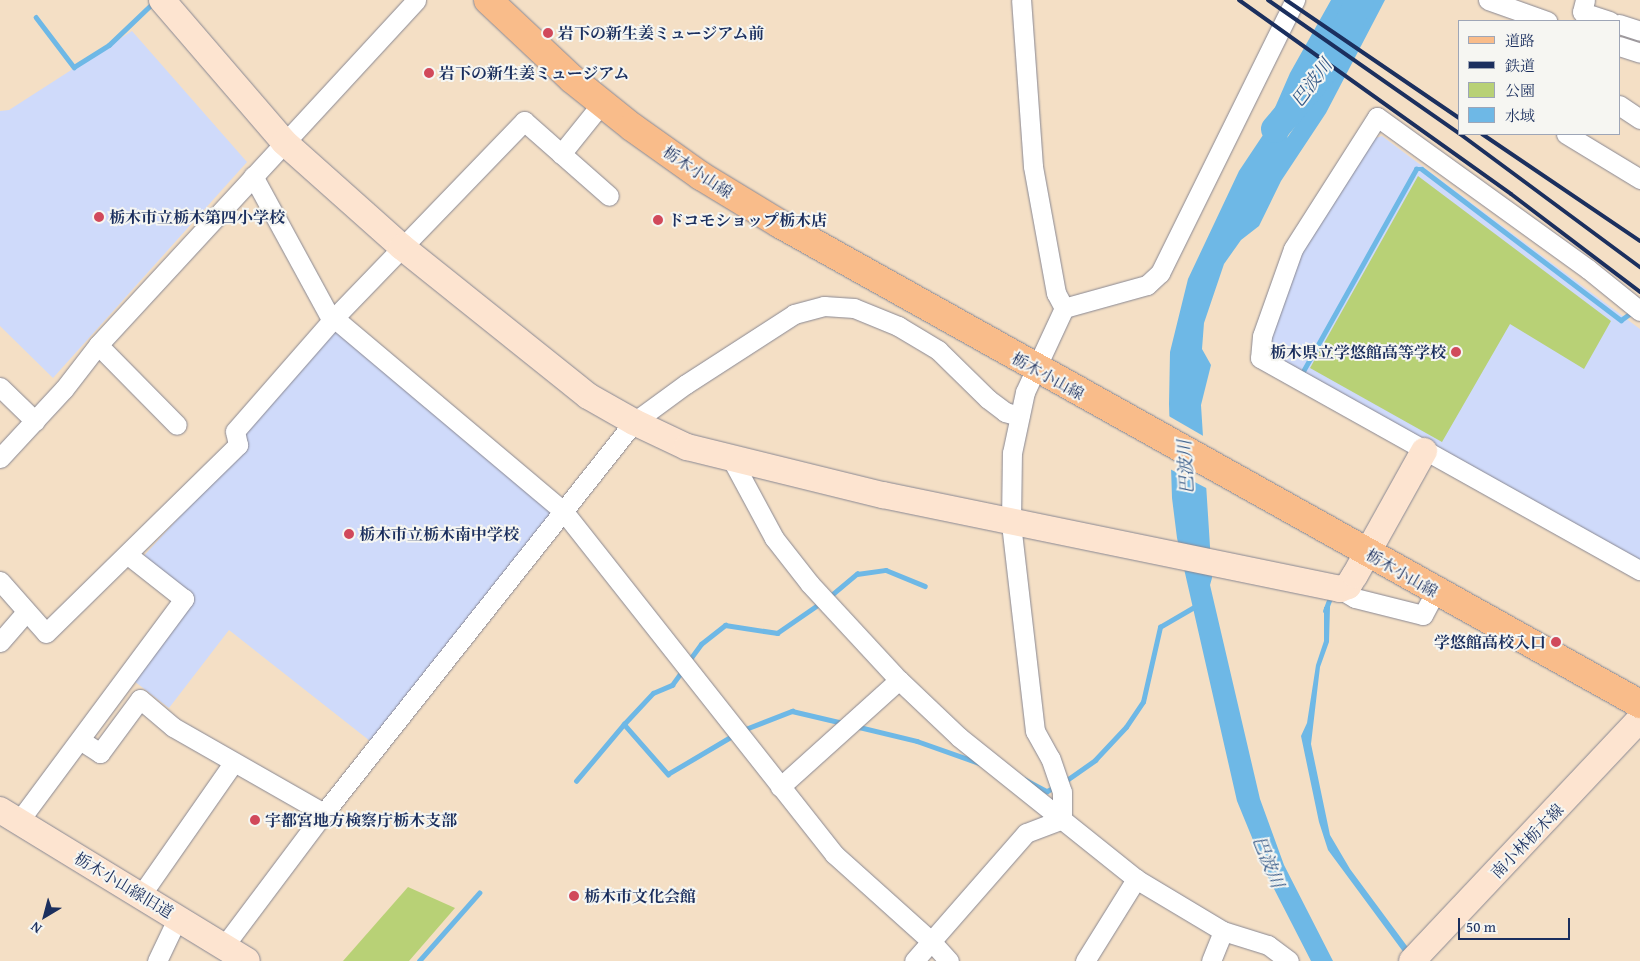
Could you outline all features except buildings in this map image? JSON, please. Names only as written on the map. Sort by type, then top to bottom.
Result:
[{"type":"main road","name":"栃木小山線","points":[[488,0],[602,103],[701,176],[910,299],[1368,553],[1434,592],[1640,704]]},
{"type":"street","points":[[162,0],[284,142],[402,246],[548,366],[588,396],[634,422],[687,447],[732,460],[1011,522],[1340,589],[1355,598],[1423,615],[1434,592]]},
{"type":"street","points":[[0,458],[35,421],[98,345],[416,0]]},
{"type":"street","points":[[1021,0],[1033,166],[1056,293],[1064,308]]},
{"type":"street","points":[[1062,819],[1062,792],[1050,758],[1035,731],[1011,522],[1012,453],[1019,416],[1034,368],[1064,308],[1147,285],[1160,273],[1294,0]]},
{"type":"street","points":[[1488,0],[1544,20]]},
{"type":"street","points":[[1585,0],[1582,12],[1607,20]]},
{"type":"street","points":[[1620,24],[1640,31]]},
{"type":"street","points":[[1620,46],[1640,53]]},
{"type":"street","points":[[561,154],[602,103]]},
{"type":"street","points":[[1620,106],[1640,119]]},
{"type":"street","points":[[1640,311],[1588,268],[1377,117],[1292,249],[1262,336],[1260,358],[1640,570]]},
{"type":"street","points":[[0,581],[25,613],[46,632],[128,556],[238,445],[235,431],[333,319],[524,121],[609,196]]},
{"type":"street","points":[[1568,135],[1640,179]]},
{"type":"street","points":[[253,176],[333,319],[564,512],[687,672],[834,854],[931,941],[949,961]]},
{"type":"street","points":[[898,326],[910,299]]},
{"type":"street","points":[[224,946],[324,813],[634,422],[794,314],[824,306],[854,308],[898,326],[938,350],[1005,412],[1019,416]]},
{"type":"street","points":[[98,345],[177,425]]},
{"type":"street","points":[[0,387],[35,421]]},
{"type":"street","points":[[1340,589],[1348,586],[1424,451]]},
{"type":"street","points":[[732,460],[774,538],[810,584],[899,680],[959,737],[1136,879],[1223,931],[1268,945],[1289,961]]},
{"type":"street","points":[[10,815],[80,740],[184,599],[128,556]]},
{"type":"street","points":[[0,642],[25,613]]},
{"type":"street","points":[[780,787],[899,680]]},
{"type":"street","points":[[80,740],[100,753],[140,699],[173,727],[233,764],[290,792],[324,813]]},
{"type":"street","name":"南小林栃木線","points":[[1414,959],[1640,719]]},
{"type":"street","points":[[141,895],[233,764]]},
{"type":"street","name":"栃木小山線旧道","points":[[10,815],[247,961]]},
{"type":"street","points":[[914,961],[1026,833],[1062,819]]},
{"type":"street","points":[[1085,961],[1136,879]]},
{"type":"street","points":[[157,961],[178,917]]},
{"type":"street","points":[[1211,961],[1223,931]]},
{"type":"shaded area","name":"栃木市立栃木第四小学校","points":[[132,31],[247,162],[53,378],[0,326],[0,111],[9,110]]},
{"type":"shaded area","name":"栃木県立学悠館高等学校","points":[[1382,136],[1640,329],[1640,560],[1275,356],[1269,347],[1268,338],[1300,252],[1372,139]]},
{"type":"shaded area","name":"栃木市立栃木南中学校","points":[[334,327],[554,509],[370,741],[229,630],[169,708],[134,681],[191,598],[141,559],[245,445],[245,427]]},
{"type":"green space","points":[[1418,176],[1611,321],[1584,369],[1510,324],[1442,442],[1310,368]]},
{"type":"green space","points":[[408,887],[455,908],[409,961],[343,961]]},
{"type":"water","points":[[1331,0],[1353,0],[1305,90],[1287,138],[1314,99],[1368,0],[1385,0],[1326,113],[1281,181],[1259,226],[1241,240],[1224,264],[1204,323],[1202,349],[1211,365],[1201,405],[1212,578],[1210,585],[1260,799],[1284,865],[1333,961],[1311,961],[1269,879],[1237,801],[1177,538],[1172,498],[1169,404],[1170,352],[1188,279],[1239,171],[1263,135],[1290,73]]},
{"type":"water","points":[[1324,607],[1330,607],[1329,642],[1320,667],[1311,744],[1330,835],[1350,869],[1418,961],[1410,961],[1328,850],[1319,822],[1301,736],[1307,723],[1316,665],[1324,641]]},
{"type":"pier","points":[[1167,415],[1205,437],[1208,489],[1168,468]]},
{"type":"waterway","name":"巴波川","points":[[1275,129],[1326,69],[1360,0]]},
{"type":"waterway","points":[[36,17],[74,67],[109,45],[154,2]]},
{"type":"waterway","points":[[1301,375],[1416,169],[1422,169],[1621,320],[1632,312]]},
{"type":"waterway","points":[[828,598],[857,574],[886,570],[925,586]]},
{"type":"waterway","points":[[1325,611],[1331,595]]},
{"type":"waterway","points":[[688,662],[701,644],[725,625],[777,633],[822,602]]},
{"type":"waterway","points":[[1064,782],[1095,760],[1126,727],[1143,702],[1160,627],[1196,606]]},
{"type":"waterway","points":[[624,724],[653,693],[672,685],[682,671]]},
{"type":"waterway","points":[[743,730],[792,711],[843,723]]},
{"type":"waterway","points":[[576,781],[624,724],[668,774],[734,735]]},
{"type":"waterway","points":[[855,726],[917,741],[979,763]]},
{"type":"waterway","points":[[1024,779],[1047,791],[1055,787]]},
{"type":"waterway","points":[[419,961],[479,893]]},
{"type":"railway","points":[[1239,0],[1511,194],[1640,292]]},
{"type":"railway","points":[[1268,0],[1458,132]]},
{"type":"railway","points":[[1286,0],[1458,117]]},
{"type":"railway","points":[[1461,135],[1640,267]]},
{"type":"railway","points":[[1483,135],[1640,241]]},
{"type":"place","name":"岩下の新生姜ミュージアム前","points":[[548,33]]},
{"type":"place","name":"岩下の新生姜ミュージアム","points":[[429,73]]},
{"type":"place","name":"栃木市立栃木第四小学校","points":[[99,217]]},
{"type":"place","name":"ドコモショップ栃木店","points":[[658,220]]},
{"type":"place","name":"栃木県立学悠館高等学校","points":[[1456,352]]},
{"type":"place","name":"栃木市立栃木南中学校","points":[[349,534]]},
{"type":"place","name":"学悠館高校入口","points":[[1556,642]]},
{"type":"place","name":"宇都宮地方検察庁栃木支部","points":[[255,820]]},
{"type":"place","name":"栃木市文化会館","points":[[574,896]]}]
